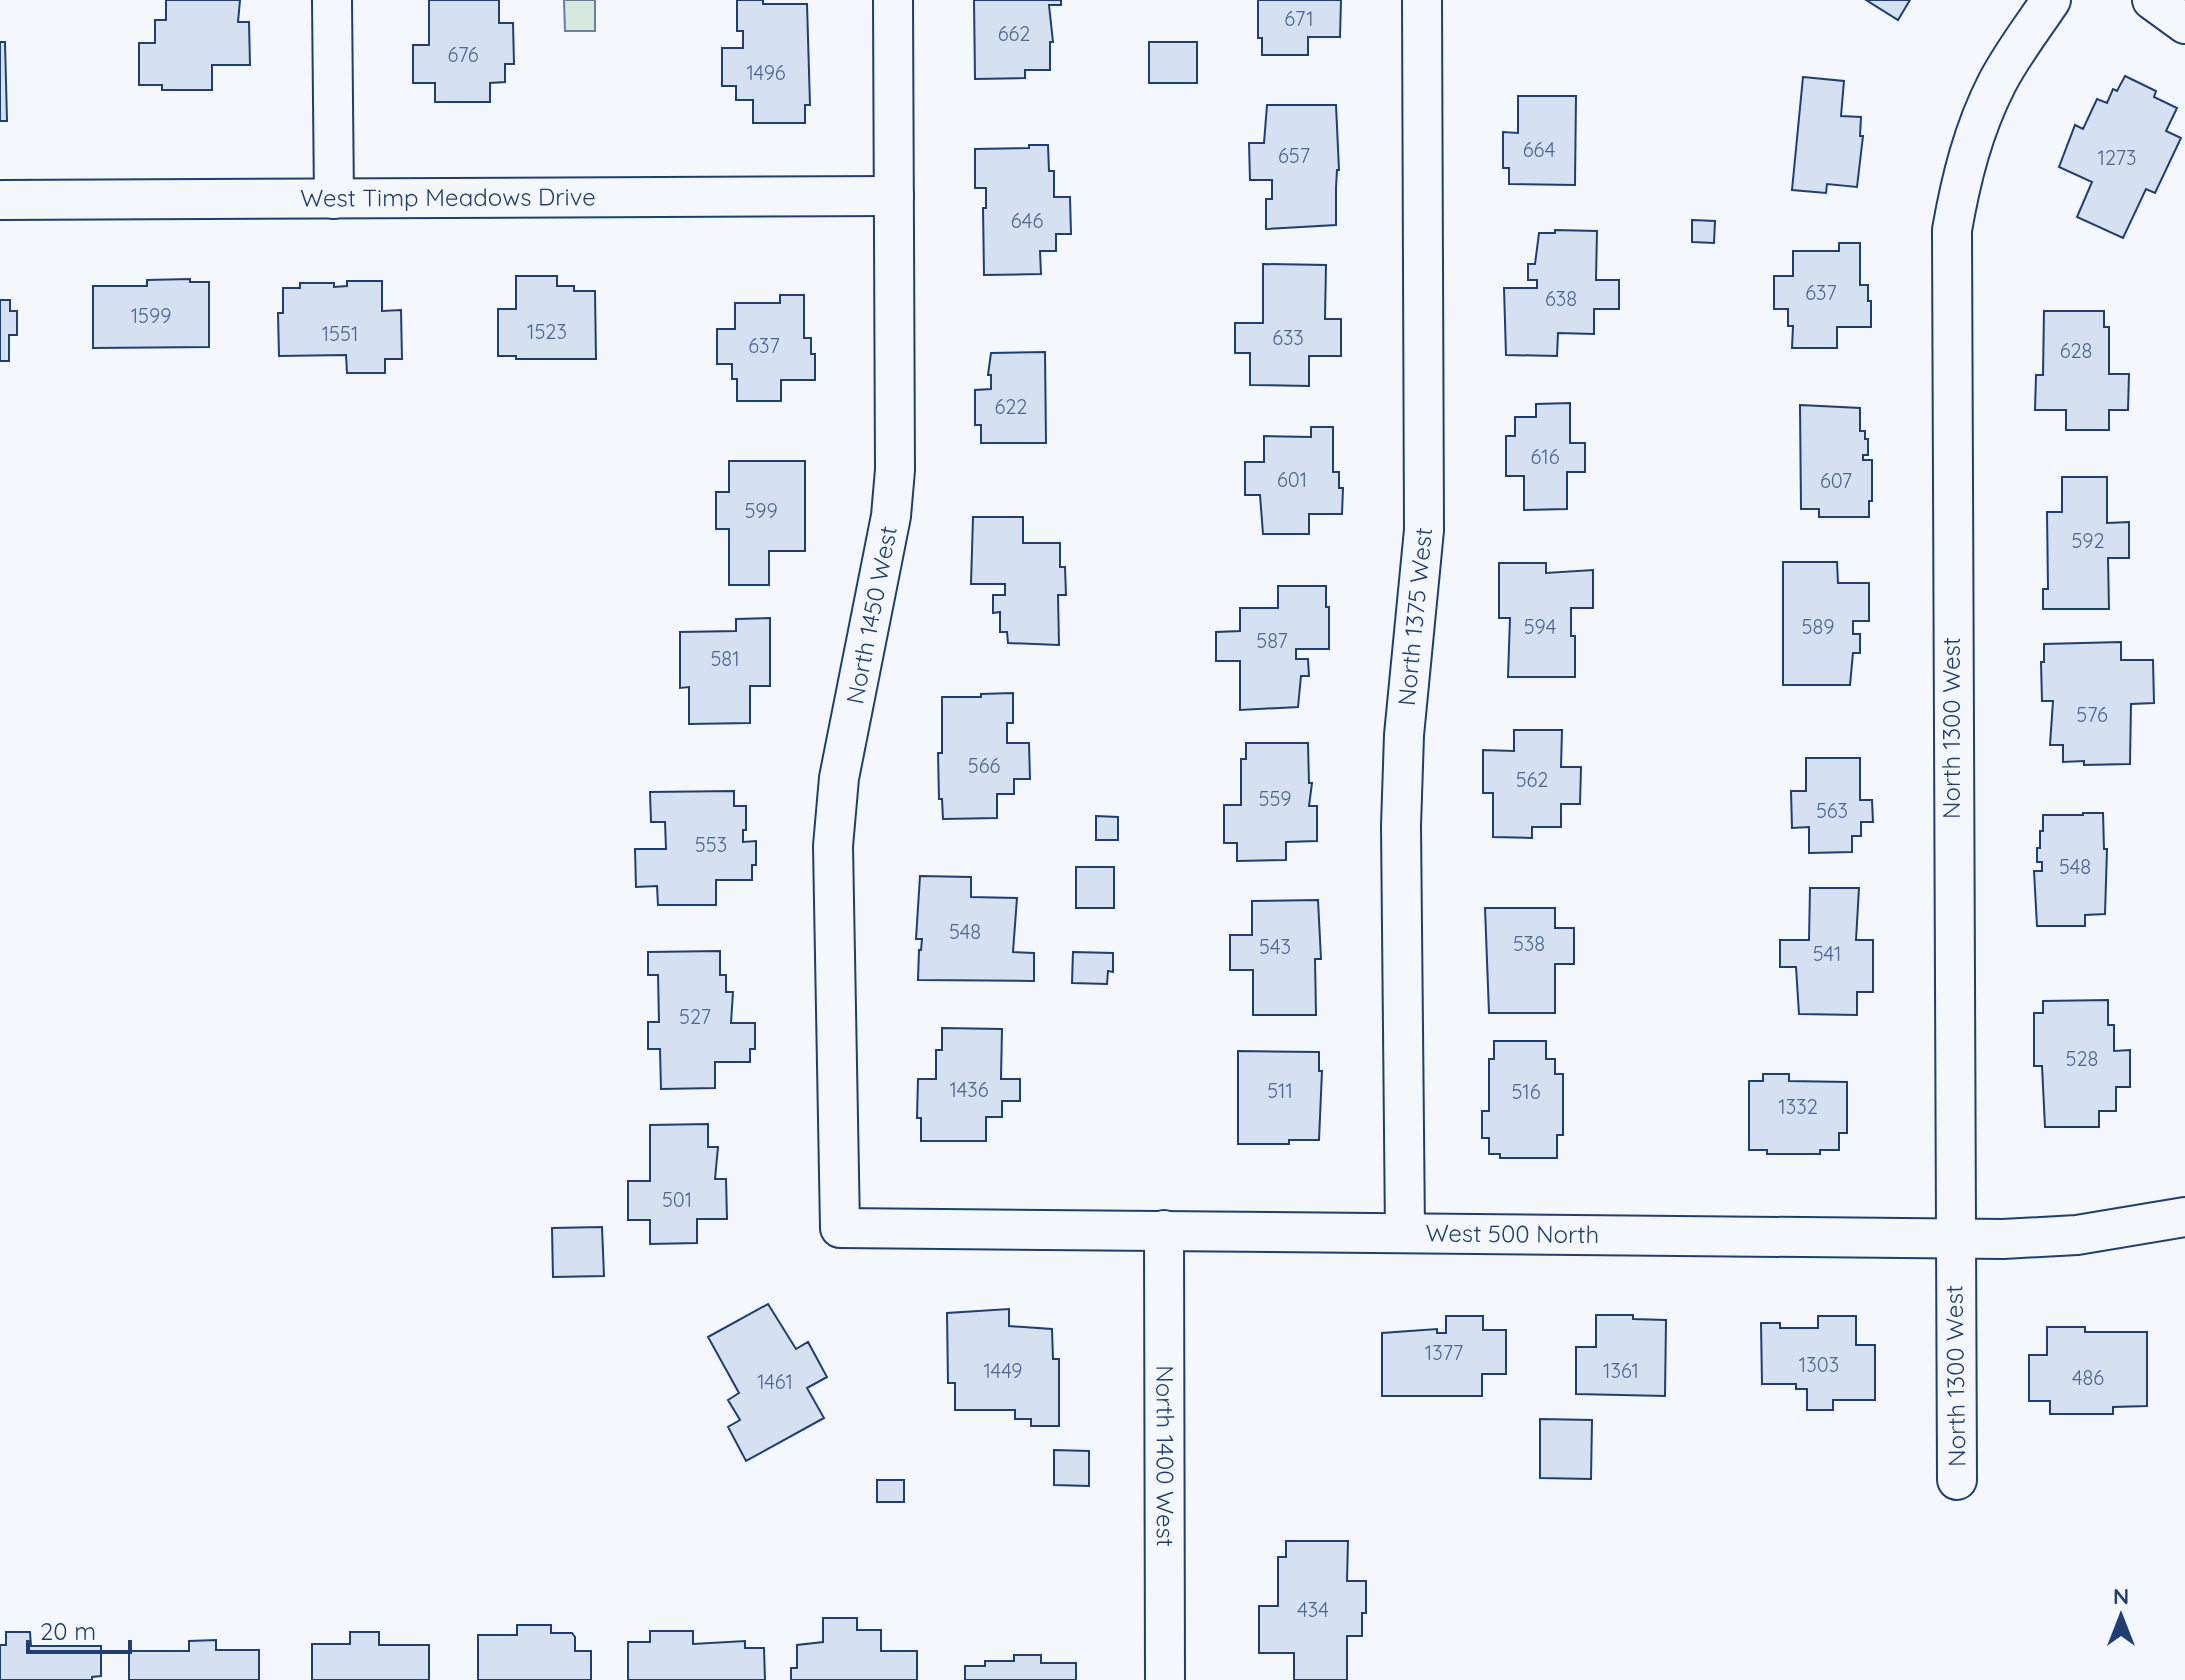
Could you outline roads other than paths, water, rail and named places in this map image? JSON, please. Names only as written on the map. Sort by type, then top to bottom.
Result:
[{"type":"street","points":[[332,0],[334,199]]},
{"type":"street","name":"North 1450 West","points":[[840,1228],[833,846],[839,778],[891,516],[895,470],[893,0]]},
{"type":"street","name":"North 1375 West","points":[[1405,1232],[1401,826],[1404,735],[1424,530],[1422,0]]},
{"type":"street","name":"North 1300 West","points":[[1957,1480],[1952,230],[1961,182],[1976,131],[1998,81],[2051,0]]},
{"type":"street","points":[[2152,0],[2185,24]]},
{"type":"street","name":"West Timp Meadows Drive","points":[[0,200],[894,196]]},
{"type":"street","name":"West 500 North","points":[[840,1228],[1954,1239],[2077,1235],[2185,1217]]},
{"type":"street","name":"North 1400 West","points":[[1164,1230],[1165,1680]]}]
